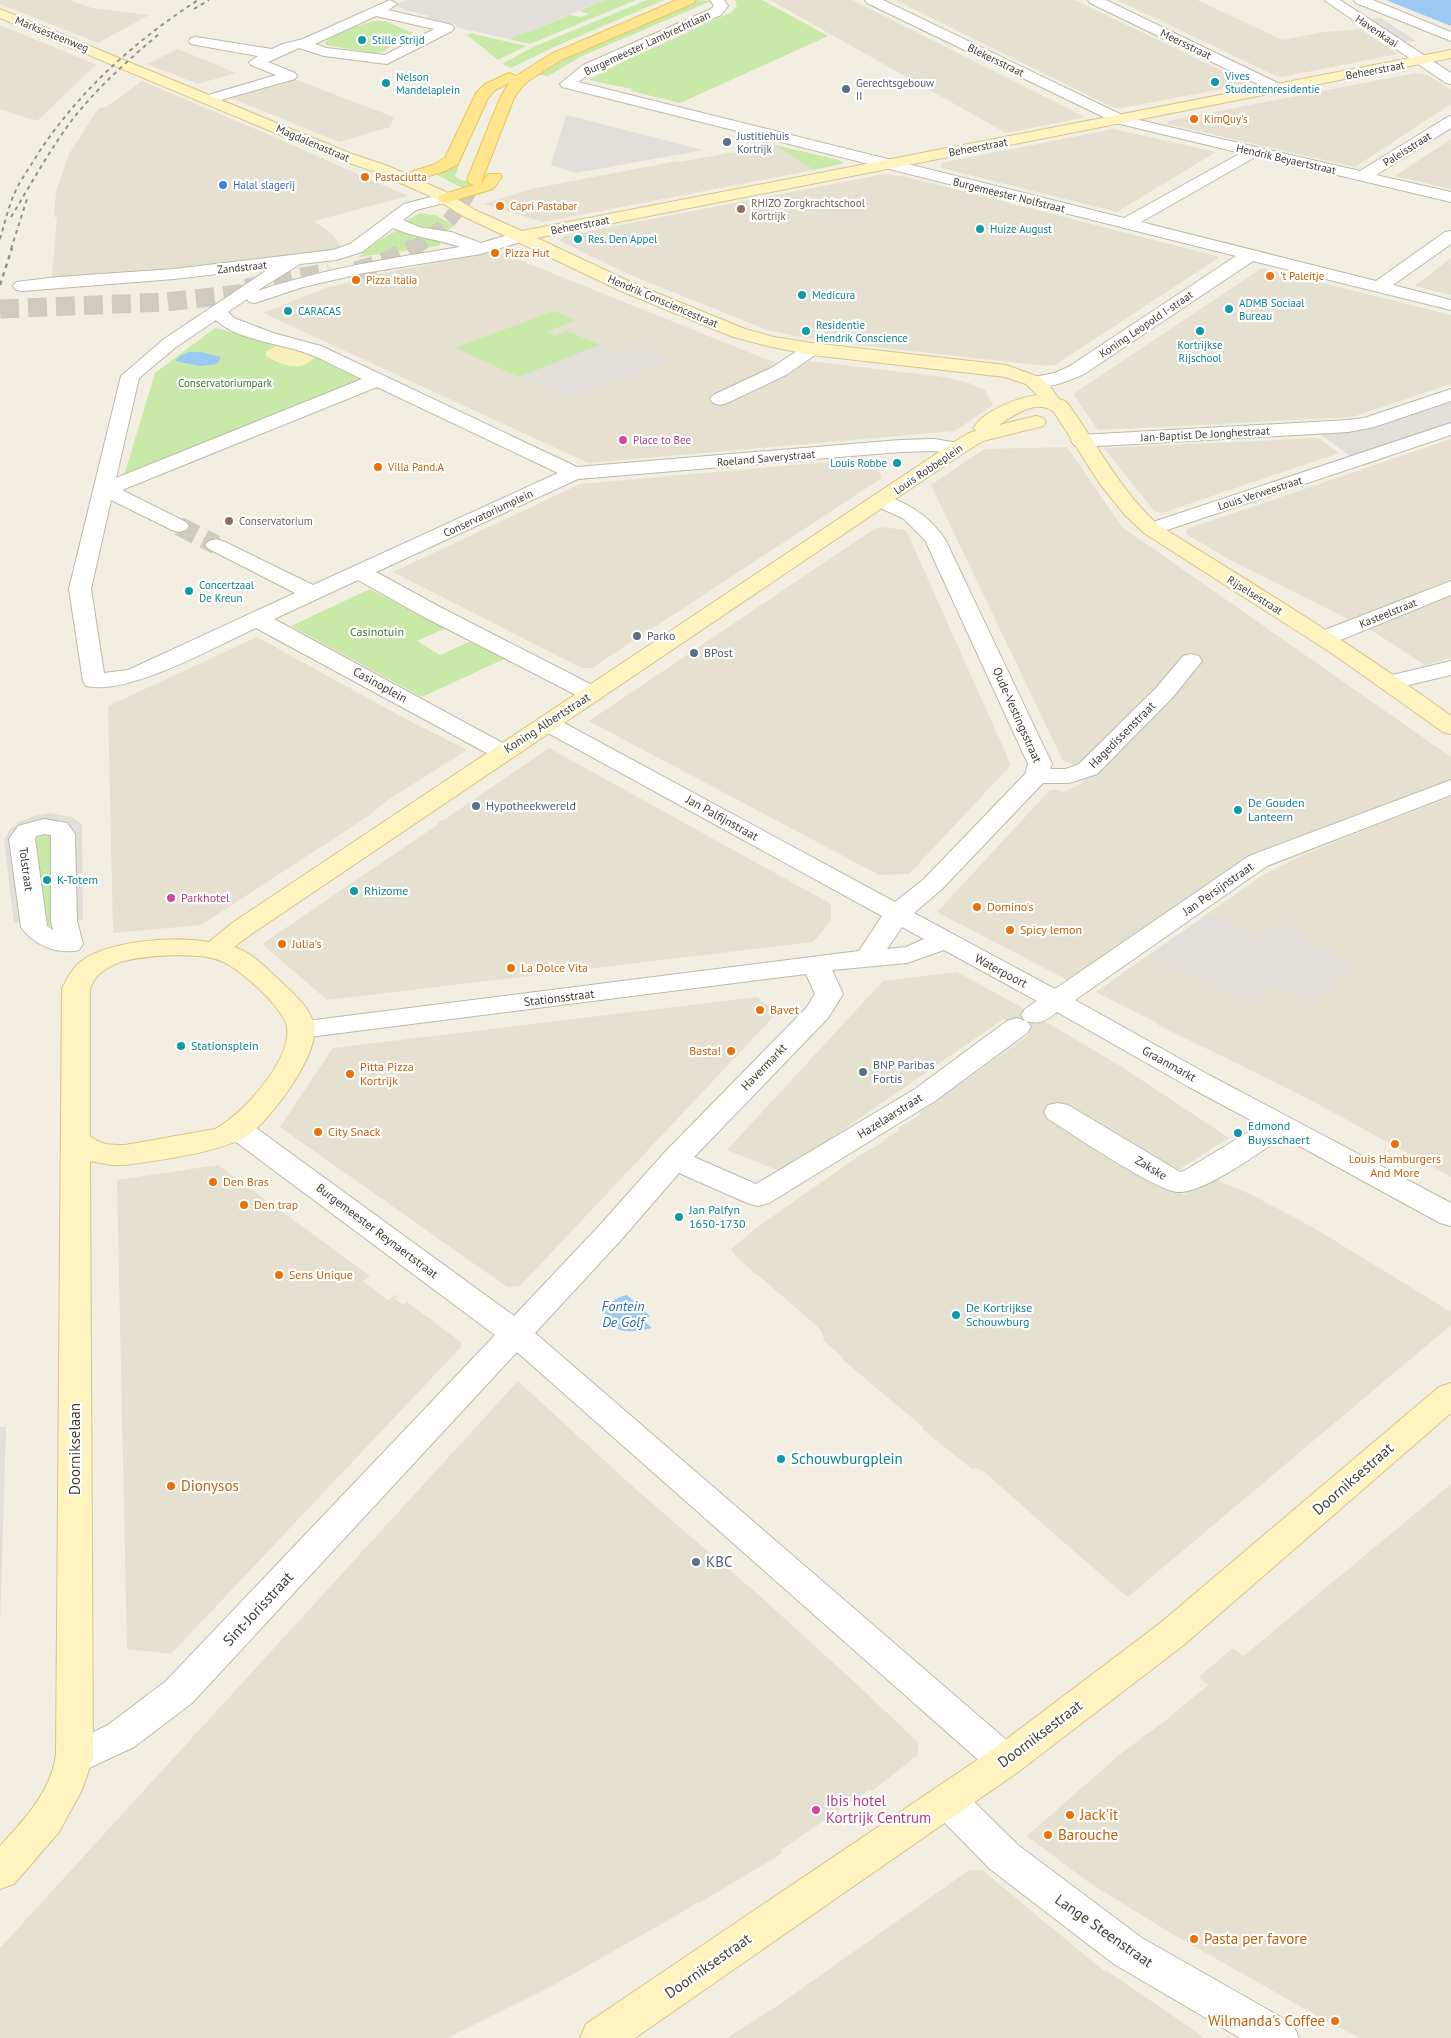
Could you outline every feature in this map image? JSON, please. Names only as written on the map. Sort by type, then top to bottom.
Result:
[{"type":"main road","name":"Burgemeester Lambrechtlaan","points":[[469,180],[519,75],[553,50],[672,0]]},
{"type":"main road","name":"Burgemeester Lambrechtlaan","points":[[519,75],[556,57],[689,0]]},
{"type":"main road","points":[[404,179],[439,168],[452,160],[481,96],[490,87],[519,75],[525,94],[521,106]]},
{"type":"main road","points":[[446,198],[487,186],[494,178],[500,160]]},
{"type":"street","points":[[210,99],[290,76],[252,67],[288,47],[308,42],[399,0]]},
{"type":"street","name":"Burgemeester Lambrechtlaan","points":[[567,84],[588,68],[716,12],[721,6],[717,0]]},
{"type":"street","name":"Blekersstraat","points":[[872,0],[1121,120]]},
{"type":"street","name":"Meersstraat","points":[[1095,0],[1277,88]]},
{"type":"street","name":"Havenkaai","points":[[1331,0],[1440,57],[1451,80]]},
{"type":"street","name":"Havenkaai","points":[[1361,0],[1451,38]]},
{"type":"street","points":[[300,44],[324,52],[388,60],[446,28],[374,12]]},
{"type":"street","name":"Marksesteenweg","points":[[0,13],[104,56]]},
{"type":"street","points":[[196,41],[274,54]]},
{"type":"street","name":"Magdalenastraat","points":[[104,56],[346,157],[374,166],[404,179],[446,198],[470,213],[518,237]]},
{"type":"street","name":"Beheerstraat","points":[[518,237],[1440,57]]},
{"type":"street","points":[[191,92],[228,79]]},
{"type":"street","name":"Burgemeester Nolfstraat","points":[[567,84],[1451,305]]},
{"type":"street","name":"Hendrik Beyaertstraat","points":[[1121,120],[1451,197]]},
{"type":"street","name":"Paleisstraat","points":[[1362,177],[1451,120]]},
{"type":"street","points":[[1126,224],[1253,152]]},
{"type":"street","name":"Zandstraat","points":[[22,286],[174,274],[294,261],[349,252],[410,207],[446,198]]},
{"type":"street","points":[[391,222],[415,232],[446,236],[481,249]]},
{"type":"street","points":[[1379,287],[1451,236]]},
{"type":"street","points":[[218,312],[298,283],[364,268],[481,249],[518,237]]},
{"type":"street","name":"Hendrik Consciencestraat","points":[[518,237],[629,288],[732,330],[772,342],[812,349],[1006,371],[1022,375],[1036,382]]},
{"type":"street","name":"Koning Leopold I-straat","points":[[1036,382],[1060,378],[1077,370],[1250,255]]},
{"type":"street","points":[[102,491],[130,376],[170,343],[218,312],[259,282],[294,261]]},
{"type":"street","points":[[218,312],[228,322],[268,337],[315,350],[574,473]]},
{"type":"street","points":[[720,399],[797,361],[812,349]]},
{"type":"street","name":"Hendrik Consciencestraat","points":[[950,366],[1000,386],[1012,394],[1016,406]]},
{"type":"street","points":[[102,491],[379,379]]},
{"type":"street","points":[[1036,382],[1058,408],[1081,441]]},
{"type":"street","name":"Jan-Baptist De Jonghestraat","points":[[1081,441],[1328,428],[1367,423],[1451,395]]},
{"type":"street","name":"Louis Robbeplein","points":[[881,501],[976,437],[1055,420],[1058,408],[1033,400],[1016,406],[983,427],[976,437]]},
{"type":"street","points":[[1016,406],[1015,412],[1019,417],[1039,422],[1081,441]]},
{"type":"street","points":[[1328,428],[1370,457]]},
{"type":"street","name":"Louis Verweestraat","points":[[1152,529],[1451,429]]},
{"type":"street","name":"Rijselsestraat","points":[[1081,441],[1129,508],[1152,529],[1392,682],[1451,727]]},
{"type":"street","name":"Roeland Saverystraat","points":[[574,473],[900,446],[934,445],[958,448]]},
{"type":"street","name":"Conservatoriumplein","points":[[102,491],[80,589],[94,681],[133,676],[361,573],[574,473]]},
{"type":"street","points":[[102,491],[118,495],[178,526]]},
{"type":"street","name":"Koning Albertstraat","points":[[216,950],[241,929],[502,752],[881,501]]},
{"type":"street","name":"Oude-Vestingsstraat","points":[[881,501],[911,514],[928,529],[935,539],[1039,760],[1040,768],[1036,776],[933,884],[896,914]]},
{"type":"street","points":[[216,545],[314,594]]},
{"type":"street","points":[[361,573],[430,611],[592,694]]},
{"type":"street","name":"Kasteelstraat","points":[[1325,638],[1451,587]]},
{"type":"street","name":"Casinoplein","points":[[257,619],[502,752]]},
{"type":"street","name":"Hagedissenstraat","points":[[1036,776],[1069,776],[1088,769],[1165,692],[1191,661]]},
{"type":"street","points":[[1392,682],[1451,668]]},
{"type":"street","name":"Jan Palfijnstraat","points":[[547,723],[896,914]]},
{"type":"street","name":"Jan Persijnstraat","points":[[1036,1014],[1258,861],[1451,787]]},
{"type":"street","points":[[867,958],[886,932],[896,914]]},
{"type":"street","name":"Waterpoort","points":[[896,914],[944,940],[1036,1014]]},
{"type":"street","points":[[816,965],[867,958],[897,957],[922,952],[944,940]]},
{"type":"street","points":[[70,944],[96,964]]},
{"type":"street","points":[[183,947],[216,950],[242,961],[283,998],[297,1016],[301,1029],[297,1048],[288,1067],[255,1115],[238,1129],[206,1142],[120,1155],[98,1153],[84,1148],[77,1140],[75,996],[79,982],[90,968],[96,964],[109,957],[130,952],[183,947]]},
{"type":"street","name":"Stationsstraat","points":[[301,1029],[816,965]]},
{"type":"street","name":"Havermarkt","points":[[674,1160],[818,1012],[829,994],[816,965]]},
{"type":"street","name":"Graanmarkt","points":[[1036,1014],[1199,1081],[1451,1216]]},
{"type":"street","name":"Hazelaarstraat","points":[[674,1160],[758,1196],[925,1095],[1036,1014]]},
{"type":"street","name":"Zakske","points":[[1058,1112],[1167,1178],[1178,1182],[1193,1179],[1282,1124]]},
{"type":"street","name":"Burgemeester Reynaertstraat","points":[[238,1129],[516,1333]]},
{"type":"street","name":"Doornikselaan","points":[[74,1759],[76,1730],[77,1140]]},
{"type":"street","points":[[674,1160],[610,1233],[516,1333],[1005,1761]]},
{"type":"street","name":"Sint-Jorisstraat","points":[[74,1759],[121,1736],[179,1692],[516,1333]]},
{"type":"street","name":"Doorniksestraat","points":[[601,2038],[1005,1761],[1172,1634],[1451,1395]]},
{"type":"street","points":[[0,1872],[15,1858],[46,1820],[62,1790],[74,1759]]},
{"type":"street","name":"Lange Steenstraat","points":[[948,1801],[1004,1857],[1128,1951],[1278,2038]]},
{"type":"shaded area","points":[[0,0],[69,0],[92,8],[149,15],[98,43],[0,4]]},
{"type":"shaded area","points":[[407,0],[605,0],[509,39],[455,27],[458,25],[427,18],[430,16],[400,9],[403,8],[393,5]]},
{"type":"shaded area","points":[[770,0],[852,0],[1083,116],[1082,118],[1006,133]]},
{"type":"shaded area","points":[[895,0],[1075,0],[1249,84],[1121,108],[1112,107]]},
{"type":"shaded area","points":[[1117,0],[1197,0],[1283,40],[1323,32],[1360,29],[1398,54],[1282,77],[1276,76]]},
{"type":"shaded area","points":[[1381,18],[1416,41],[1403,42],[1368,19]]},
{"type":"shaded area","points":[[0,25],[96,65],[37,121],[0,109]]},
{"type":"shaded area","points":[[177,49],[236,73],[198,84],[147,64]]},
{"type":"shaded area","points":[[1415,73],[1428,75],[1451,90],[1451,104],[1355,167],[1168,124],[1168,121]]},
{"type":"shaded area","points":[[291,78],[394,117],[390,127],[339,142],[228,97]]},
{"type":"shaded area","points":[[142,81],[408,196],[314,221],[333,235],[343,249],[174,269],[52,277],[57,217],[54,217],[56,191],[69,154],[98,109],[108,106]]},
{"type":"shaded area","points":[[566,115],[703,150],[576,173],[551,165]]},
{"type":"shaded area","points":[[1114,129],[1216,152],[1117,212],[941,168],[941,163]]},
{"type":"shaded area","points":[[1451,139],[1451,189],[1395,176],[1404,170]]},
{"type":"shaded area","points":[[775,145],[814,170],[543,222],[484,204],[531,189],[677,161]]},
{"type":"shaded area","points":[[885,174],[907,177],[1220,257],[1055,365],[1047,366],[821,341],[767,330],[628,274],[560,241],[564,236]]},
{"type":"shaded area","points":[[497,251],[781,365],[710,399],[719,404],[809,361],[945,377],[969,383],[985,390],[993,405],[955,431],[588,463],[263,313],[326,288],[374,275]]},
{"type":"shaded area","points":[[1451,258],[1451,295],[1414,286],[1429,275]]},
{"type":"shaded area","points":[[1262,268],[1451,315],[1451,384],[1353,417],[1098,430],[1073,394]]},
{"type":"shaded area","points":[[600,345],[617,353],[636,345],[670,360],[569,399],[519,377]]},
{"type":"shaded area","points":[[1451,389],[1451,435],[1364,466],[1305,423],[1362,419]]},
{"type":"shaded area","points":[[1318,438],[1339,453],[1162,513],[1154,511],[1104,448]]},
{"type":"shaded area","points":[[1451,439],[1451,579],[1352,621],[1230,560],[1186,534],[1187,529]]},
{"type":"shaded area","points":[[1067,447],[1122,527],[1451,757],[1451,780],[1268,848],[1240,865],[1071,982],[937,912],[1049,791],[1056,789],[1063,792],[1079,785],[1112,754],[1084,768],[1063,761],[931,485],[984,449]]},
{"type":"shaded area","points":[[873,458],[882,478],[592,668],[583,668],[562,658],[393,572],[580,484]]},
{"type":"shaded area","points":[[880,527],[906,530],[1011,765],[909,874],[879,875],[589,721],[874,529]]},
{"type":"shaded area","points":[[1451,595],[1451,658],[1425,665],[1368,628]]},
{"type":"shaded area","points":[[257,637],[402,717],[467,750],[386,801],[370,815],[201,925],[113,933],[108,706]]},
{"type":"shaded area","points":[[549,748],[831,904],[831,921],[813,942],[327,1000],[262,944],[437,825],[439,821],[444,820]]},
{"type":"shaded area","points":[[1451,797],[1451,1177],[1303,1096],[1158,1025],[1096,992],[1263,875],[1303,855]]},
{"type":"shaded area","points":[[49,813],[72,817],[82,824],[83,920],[72,921],[70,827],[66,822],[48,820],[35,823],[25,921],[14,923],[4,840],[10,829],[19,822]]},
{"type":"shaded area","points":[[1210,913],[1258,937],[1281,923],[1354,966],[1336,978],[1333,987],[1312,1003],[1278,986],[1252,1005],[1148,956]]},
{"type":"shaded area","points":[[957,972],[1021,1007],[1122,1067],[1229,1138],[1173,1173],[1049,1113],[1184,1195],[1213,1176],[1252,1195],[1314,1228],[1451,1312],[1451,1325],[1129,1596],[1126,1596],[982,1470],[972,1469],[922,1429],[924,1428],[842,1359],[822,1339],[824,1338],[819,1328],[758,1275],[752,1272],[731,1249],[755,1229],[857,1157],[885,1141],[883,1140],[900,1130],[898,1128],[921,1115],[919,1113],[1029,1035],[1004,1019],[1002,1020],[782,1172],[727,1150],[883,981]]},
{"type":"shaded area","points":[[757,997],[777,1013],[520,1286],[507,1287],[280,1127],[333,1048]]},
{"type":"shaded area","points":[[218,1165],[370,1276],[363,1281],[388,1300],[396,1295],[399,1296],[395,1299],[403,1305],[407,1302],[461,1342],[461,1347],[171,1654],[127,1649],[117,1180]]},
{"type":"shaded area","points":[[518,1381],[630,1484],[761,1597],[850,1678],[918,1742],[918,1755],[872,1791],[870,1789],[781,1850],[783,1852],[778,1856],[552,1986],[447,2038],[0,2038],[0,1948]]},
{"type":"shaded area","points":[[0,1427],[6,1427],[0,1626]]},
{"type":"shaded area","points":[[1451,1484],[1451,2038],[1360,2038],[1328,2022],[1174,1935],[1091,1884],[1027,1836],[1119,1755],[1166,1720],[1208,1685],[1199,1677],[1233,1648],[1243,1656],[1246,1654]]},
{"type":"shaded area","points":[[969,1870],[982,1870],[1104,1971],[1106,1970],[1205,2038],[727,2038],[783,2002]]},
{"type":"green space","points":[[605,0],[636,0],[530,44],[509,39],[570,15],[581,17],[589,14],[579,11]]},
{"type":"green space","points":[[647,0],[664,0],[556,46],[511,68],[502,64],[533,47]]},
{"type":"green space","points":[[695,0],[711,1],[582,56],[548,76],[535,74],[545,66]]},
{"type":"green space","points":[[735,0],[762,0],[828,36],[680,103],[631,91],[632,89],[589,80],[620,63],[732,12],[737,6]]},
{"type":"green space","points":[[375,21],[385,21],[413,33],[382,52],[372,53],[326,45],[325,42],[343,30]]},
{"type":"green space","points":[[472,33],[526,46],[498,60],[467,35]]},
{"type":"green space","points":[[775,145],[839,160],[844,163],[814,170]]},
{"type":"green space","points":[[457,164],[459,165],[455,176],[458,179],[470,181],[487,178],[479,184],[465,189],[433,173]]},
{"type":"green space","points":[[420,213],[435,215],[454,225],[448,230],[421,229],[406,221]]},
{"type":"green space","points":[[396,231],[442,240],[439,246],[359,257],[371,246]]},
{"type":"green space","points":[[554,311],[576,320],[547,332],[555,335],[567,331],[600,345],[519,377],[455,348]]},
{"type":"green space","name":"Conservatoriumpark","points":[[215,328],[304,351],[360,377],[360,383],[123,479],[155,373]]},
{"type":"green space","name":"Casinotuin","points":[[370,589],[446,628],[417,641],[440,655],[471,641],[504,659],[422,697],[291,626]]},
{"type":"green space","points":[[52,832],[54,925],[47,926],[32,837]]},
{"type":"sand","points":[[278,344],[316,356],[305,365],[285,365],[266,356],[266,352]]},
{"type":"water","points":[[1386,0],[1451,0],[1451,26]]},
{"type":"water","points":[[189,352],[201,352],[221,357],[217,364],[200,366],[175,361],[180,356]]},
{"type":"water","name":"Fontein De Golf","points":[[627,1295],[650,1316],[643,1320],[652,1328],[625,1331],[619,1330],[609,1322],[605,1316],[609,1304]]},
{"type":"tunnel","points":[[412,249],[442,228],[463,202],[475,180]]},
{"type":"tunnel","points":[[356,271],[384,262],[412,249]]},
{"type":"tunnel","points":[[246,288],[329,272]]},
{"type":"tunnel","points":[[0,309],[166,302],[265,291]]},
{"type":"tunnel","points":[[179,526],[216,545]]},
{"type":"railway","points":[[0,239],[9,207],[19,184],[55,129],[73,107],[111,68],[152,32],[198,0]]},
{"type":"railway","points":[[194,9],[209,0]]},
{"type":"railway","points":[[11,217],[72,120],[113,75],[159,34]]},
{"type":"railway","points":[[11,249],[27,199]]},
{"type":"railway","points":[[0,285],[12,248]]},
{"type":"place","name":"Stille Strijd","points":[[362,40]]},
{"type":"place","name":"Vives Studentenresidentie","points":[[1215,82]]},
{"type":"place","name":"Nelson Mandelaplein","points":[[386,83]]},
{"type":"place","name":"Gerechtsgebouw II","points":[[846,89]]},
{"type":"place","name":"KimQuy's","points":[[1194,119]]},
{"type":"place","name":"Justitiehuis Kortrijk","points":[[727,142]]},
{"type":"place","name":"Pastaciutta","points":[[365,177]]},
{"type":"place","name":"Halal slagerij","points":[[223,185]]},
{"type":"place","name":"Capri Pastabar","points":[[500,206]]},
{"type":"place","name":"RHIZO Zorgkrachtschool Kortrijk","points":[[741,209]]},
{"type":"place","name":"Huize August","points":[[980,229]]},
{"type":"place","name":"Res. Den Appel","points":[[578,239]]},
{"type":"place","name":"Pizza Hut","points":[[495,253]]},
{"type":"place","name":"'t Paleitje","points":[[1270,276]]},
{"type":"place","name":"Pizza Italia","points":[[356,280]]},
{"type":"place","name":"Medicura","points":[[802,295]]},
{"type":"place","name":"ADMB Sociaal Bureau","points":[[1229,309]]},
{"type":"place","name":"CARACAS","points":[[288,311]]},
{"type":"place","name":"Residentie Hendrik Conscience","points":[[806,331]]},
{"type":"place","name":"Kortrijkse Rijschool","points":[[1200,331]]},
{"type":"place","name":"Place to Bee","points":[[623,440]]},
{"type":"place","name":"Louis Robbe","points":[[897,463]]},
{"type":"place","name":"Villa Pand.A","points":[[378,467]]},
{"type":"place","name":"Conservatorium","points":[[229,521]]},
{"type":"place","name":"Concertzaal De Kreun","points":[[189,591]]},
{"type":"place","name":"Parko","points":[[637,636]]},
{"type":"place","name":"BPost","points":[[694,653]]},
{"type":"place","name":"Hypotheekwereld","points":[[476,806]]},
{"type":"place","name":"De Gouden Lanteern","points":[[1238,810]]},
{"type":"place","name":"K-Totem","points":[[47,880]]},
{"type":"place","name":"Rhizome","points":[[354,891]]},
{"type":"place","name":"Parkhotel","points":[[171,898]]},
{"type":"place","name":"Domino's","points":[[977,907]]},
{"type":"place","name":"Spicy lemon","points":[[1010,930]]},
{"type":"place","name":"Julia's","points":[[282,944]]},
{"type":"place","name":"La Dolce Vita","points":[[511,968]]},
{"type":"place","name":"Bavet","points":[[760,1010]]},
{"type":"place","name":"Stationsplein","points":[[181,1046]]},
{"type":"place","name":"Basta!","points":[[731,1051]]},
{"type":"place","name":"BNP Paribas Fortis","points":[[863,1072]]},
{"type":"place","name":"Pitta Pizza Kortrijk","points":[[350,1074]]},
{"type":"place","name":"City Snack","points":[[318,1132]]},
{"type":"place","name":"Edmond Buysschaert","points":[[1238,1133]]},
{"type":"place","name":"Louis Hamburgers And More","points":[[1395,1144]]},
{"type":"place","name":"Den Bras","points":[[213,1182]]},
{"type":"place","name":"Den trap","points":[[244,1205]]},
{"type":"place","name":"Jan Palfyn 1650-1730","points":[[679,1217]]},
{"type":"place","name":"Sens Unique","points":[[279,1275]]},
{"type":"place","name":"De Kortrijkse Schouwburg","points":[[956,1315]]},
{"type":"place","name":"Schouwburgplein","points":[[781,1459]]},
{"type":"place","name":"Dionysos","points":[[171,1486]]},
{"type":"place","name":"KBC","points":[[696,1562]]},
{"type":"place","name":"Ibis hotel Kortrijk Centrum","points":[[816,1810]]},
{"type":"place","name":"Jack'it","points":[[1070,1815]]},
{"type":"place","name":"Barouche","points":[[1048,1835]]},
{"type":"place","name":"Pasta per favore","points":[[1194,1939]]},
{"type":"place","name":"Wilmanda's Coffee","points":[[1335,2021]]}]
